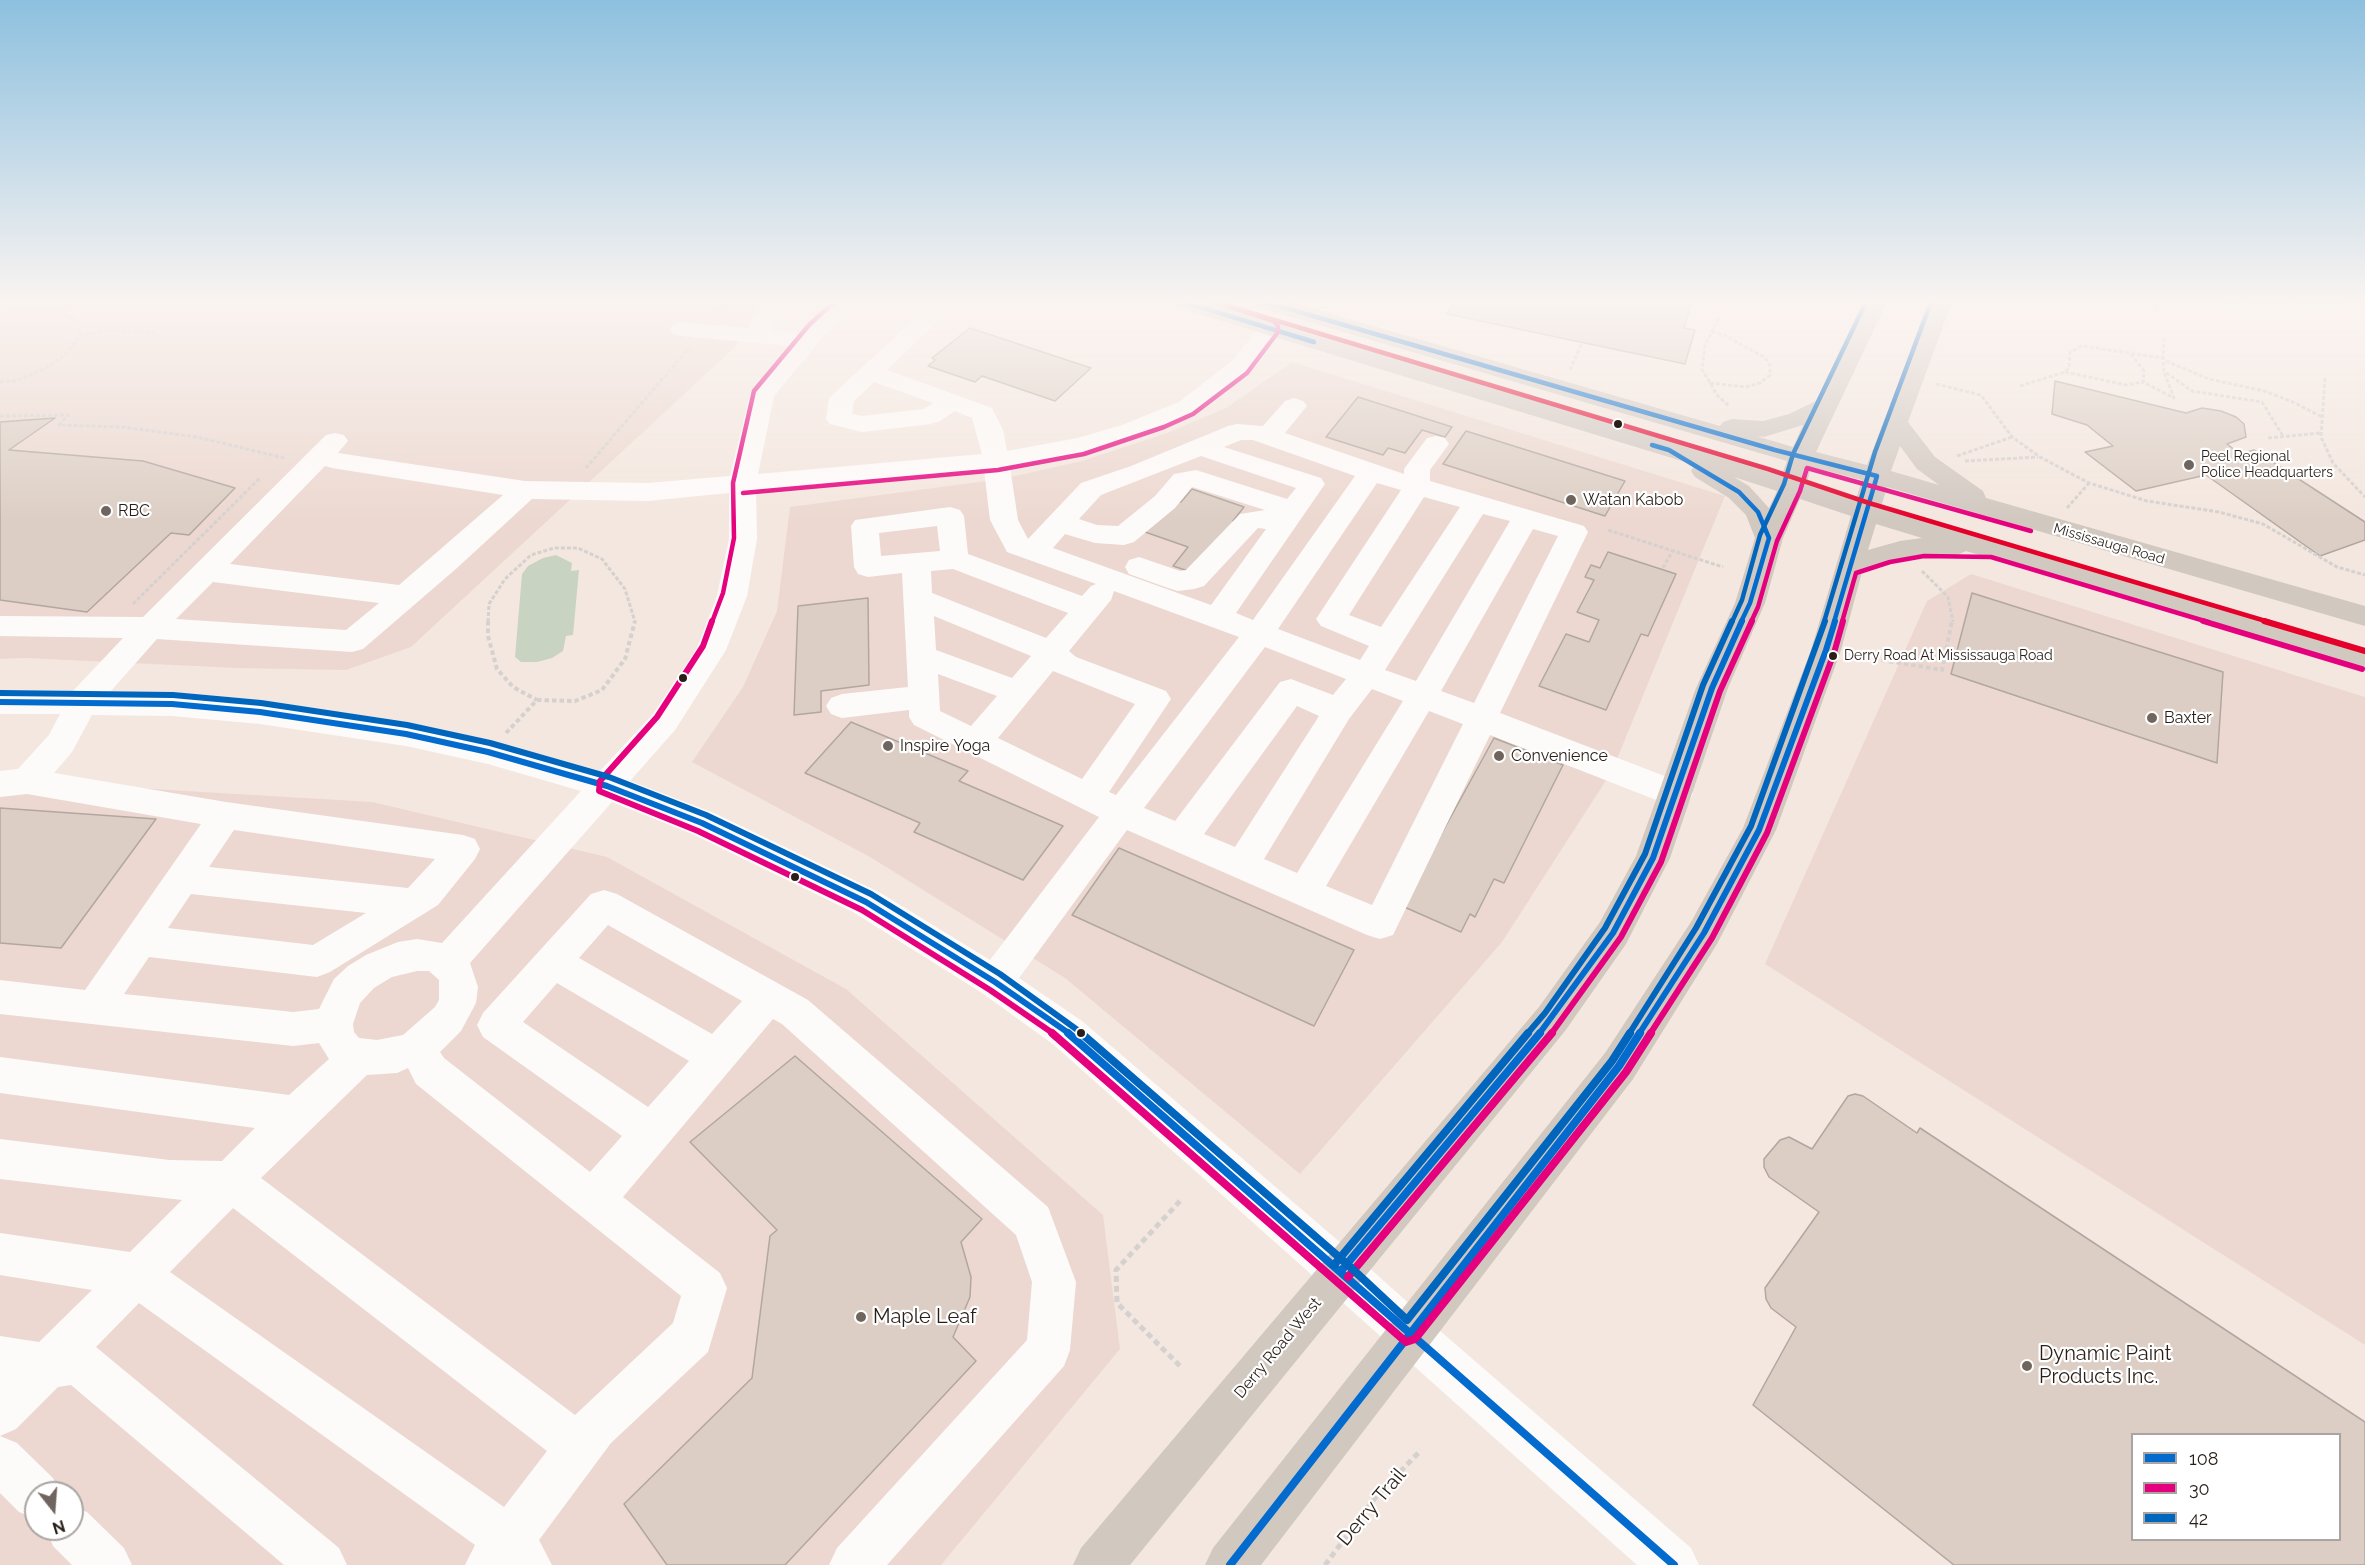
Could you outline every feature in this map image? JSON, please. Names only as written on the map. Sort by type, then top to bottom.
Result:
[{"type":"main road","points":[[1422,375],[1792,487],[1866,512],[2365,660]]},
{"type":"main road","name":"Mississauga Road","points":[[1521,375],[2365,616]]},
{"type":"main road","name":"Derry Road West","points":[[1098,1565],[1552,1019],[1613,933],[1653,858],[1712,688],[1750,603],[1769,538],[1792,487],[1802,457],[1841,375]]},
{"type":"main road","points":[[1230,1565],[1408,1333],[1619,1066],[1704,933],[1759,830],[1826,651],[1848,566],[1895,422],[1913,375]]},
{"type":"main road","points":[[1651,413],[1716,425],[1764,429],[1798,419],[1827,405]]},
{"type":"main road","points":[[1895,422],[1926,463],[1992,510]]},
{"type":"main road","points":[[1669,450],[1739,492],[1758,512],[1769,538]]},
{"type":"main road","points":[[1848,566],[1888,553],[1923,547],[1992,548]]},
{"type":"street","points":[[447,963],[664,722],[711,650],[732,596],[743,539],[742,484],[762,395],[779,375]]},
{"type":"street","points":[[866,375],[842,399],[839,419],[862,424],[931,416],[952,402]]},
{"type":"street","points":[[877,375],[983,413],[990,430],[1004,520],[1017,545],[1259,633],[1676,794]]},
{"type":"street","points":[[13,782],[61,743],[83,701],[139,618],[205,571],[328,452],[525,490],[648,492],[742,484],[996,461],[1082,445],[1131,430],[1188,407],[1229,375]]},
{"type":"street","points":[[1268,437],[1294,406]]},
{"type":"street","points":[[916,563],[925,717],[1121,813],[1380,924],[1574,532],[1371,473],[1256,432],[1238,432],[1091,489],[1034,551]]},
{"type":"street","points":[[1388,642],[1331,619],[1417,486],[1417,469],[1436,444]]},
{"type":"street","points":[[1191,452],[1312,484],[1217,618]]},
{"type":"street","points":[[1124,536],[1191,452]]},
{"type":"street","points":[[995,982],[1259,633],[1371,473]]},
{"type":"street","points":[[1124,536],[1165,502],[1183,480],[1196,478],[1288,517]]},
{"type":"street","points":[[0,626],[139,618],[352,641],[525,490]]},
{"type":"street","points":[[1242,866],[1338,711],[1388,642],[1476,503]]},
{"type":"street","points":[[956,559],[950,516],[865,526],[868,567],[956,559],[1087,609]]},
{"type":"street","points":[[1095,534],[1108,556],[1178,581],[1194,579],[1250,520],[1288,517]]},
{"type":"street","points":[[1304,892],[1422,697],[1526,517]]},
{"type":"street","points":[[1060,523],[1095,534],[1124,536],[1162,554]]},
{"type":"street","points":[[205,571],[405,596]]},
{"type":"street","points":[[976,742],[1111,580]]},
{"type":"street","points":[[918,599],[1051,652],[1065,665],[1155,699],[1088,797]]},
{"type":"street","points":[[922,656],[1018,692]]},
{"type":"street","points":[[1181,839],[1291,690],[1338,711]]},
{"type":"street","points":[[842,706],[924,697]]},
{"type":"street","points":[[0,702],[83,701],[172,704],[260,712],[406,734],[488,753],[607,786],[702,823],[866,902],[995,982],[1068,1033],[1674,1565]]},
{"type":"street","points":[[13,782],[464,849],[426,895],[317,961],[140,940]]},
{"type":"street","points":[[94,1007],[226,815]]},
{"type":"street","points":[[182,879],[413,903]]},
{"type":"street","points":[[651,1132],[496,1025],[604,904],[795,1012],[1033,1222],[1054,1282],[1048,1350],[854,1565]]},
{"type":"street","points":[[417,955],[434,956],[447,963],[456,973],[459,987],[457,1003],[448,1019],[417,1047],[397,1055],[377,1058],[359,1057],[345,1050],[340,1044],[336,1038],[334,1024],[338,1008],[347,992],[362,977],[398,958],[417,955]]},
{"type":"street","points":[[553,962],[717,1057]]},
{"type":"street","points":[[0,997],[293,1029],[334,1024]]},
{"type":"street","points":[[593,1200],[769,997]]},
{"type":"street","points":[[0,1254],[137,1275],[509,1557],[595,1427],[692,1336],[705,1288],[430,1071],[417,1047]]},
{"type":"street","points":[[0,1413],[296,1115],[359,1057]]},
{"type":"street","points":[[0,1075],[296,1115]]},
{"type":"street","points":[[0,1159],[170,1180],[231,1181],[580,1447]]},
{"type":"street","points":[[0,1359],[46,1366],[78,1361],[322,1565]]},
{"type":"street","points":[[0,1460],[24,1483]]},
{"type":"street","points":[[82,1541],[107,1565]]},
{"type":"path","points":[[0,382],[16,381],[30,375]]},
{"type":"path","points":[[566,491],[657,375]]},
{"type":"path","points":[[1563,388],[1568,375]]},
{"type":"path","points":[[1705,375],[1717,395],[1731,407]]},
{"type":"path","points":[[1710,383],[1746,387],[1760,383],[1770,375]]},
{"type":"path","points":[[2020,386],[2055,375]]},
{"type":"path","points":[[2079,375],[2126,385],[2143,382],[2174,398],[2165,375]]},
{"type":"path","points":[[2143,382],[2144,375]]},
{"type":"path","points":[[2170,375],[2192,391],[2262,402],[2283,436]]},
{"type":"path","points":[[2199,375],[2209,380],[2264,391],[2293,402],[2322,417]]},
{"type":"path","points":[[2325,378],[2321,437],[2333,463],[2365,497]]},
{"type":"path","points":[[1936,384],[1981,395],[2012,436],[2040,457],[2089,483],[2147,501],[2218,512],[2263,524],[2337,567],[2365,575]]},
{"type":"path","points":[[0,416],[68,415],[58,424],[122,427],[197,437],[280,458],[328,452]]},
{"type":"path","points":[[2268,438],[2321,433]]},
{"type":"path","points":[[2012,436],[1956,455],[1964,461],[2040,457]]},
{"type":"path","points":[[139,618],[264,475]]},
{"type":"path","points":[[2067,508],[2089,483]]},
{"type":"path","points":[[1608,530],[1724,567]]},
{"type":"path","points":[[488,753],[537,700],[575,701],[602,690],[626,659],[635,621],[625,589],[602,559],[578,548],[554,549],[531,555],[506,579],[489,604],[488,636],[497,669],[513,687],[537,700]]},
{"type":"path","points":[[1663,568],[1672,552]]},
{"type":"path","points":[[1826,651],[1942,670],[1953,625],[1948,597],[1917,566]]},
{"type":"path","points":[[1180,1201],[1116,1270],[1117,1303],[1181,1367]]},
{"type":"path","name":"Derry Trail","points":[[1325,1565],[1375,1498],[1421,1450]]},
{"type":"shaded area","points":[[0,375],[705,375],[411,647],[346,670],[0,659]]},
{"type":"shaded area","points":[[1273,375],[1334,375],[1725,496],[1612,771],[1502,942],[1300,1174],[1065,978],[870,857],[692,762],[743,687],[777,611],[790,507],[1001,479],[1082,461],[1167,433],[1226,408]]},
{"type":"shaded area","points":[[1971,574],[2365,697],[2365,1345],[1765,964],[1927,601]]},
{"type":"shaded area","points":[[0,780],[372,802],[607,857],[846,989],[1103,1215],[1120,1349],[941,1565],[0,1565]]},
{"type":"green space","points":[[556,555],[572,563],[571,571],[579,570],[573,635],[566,636],[563,651],[552,658],[537,662],[521,662],[515,657],[522,574],[528,566],[543,558]]},
{"type":"building","points":[[955,375],[1083,375],[1055,401],[982,376],[975,382]]},
{"type":"building","name":"Peel Regional Police Headquarters","points":[[2055,381],[2186,413],[2202,408],[2221,411],[2236,417],[2244,424],[2246,437],[2227,444],[2240,454],[2254,450],[2365,522],[2365,540],[2320,556],[2206,475],[2136,491],[2085,452],[2113,446],[2087,425],[2052,414]]},
{"type":"building","points":[[1358,397],[1452,427],[1445,437],[1422,430],[1405,453],[1388,448],[1383,455],[1326,437]]},
{"type":"building","name":"RBC","points":[[55,418],[9,450],[143,461],[235,488],[189,535],[171,533],[87,612],[0,600],[0,422]]},
{"type":"building","points":[[1466,431],[1625,481],[1605,516],[1443,464]]},
{"type":"building","points":[[1192,489],[1244,507],[1233,521],[1239,523],[1191,572],[1173,566],[1188,547],[1145,532],[1173,499],[1181,502]]},
{"type":"building","points":[[1608,552],[1676,574],[1648,636],[1641,634],[1606,710],[1539,686],[1566,634],[1589,642],[1599,620],[1577,612],[1594,580],[1585,577],[1591,565],[1600,568]]},
{"type":"building","name":"Baxter","points":[[1972,593],[2223,672],[2217,763],[1951,674]]},
{"type":"building","points":[[868,598],[869,685],[821,691],[821,712],[794,715],[798,606]]},
{"type":"building","points":[[851,722],[968,771],[959,781],[1063,826],[1023,880],[914,832],[920,823],[805,773]]},
{"type":"building","points":[[1494,738],[1563,765],[1504,883],[1494,879],[1475,917],[1470,914],[1461,932],[1402,906]]},
{"type":"building","points":[[0,808],[156,819],[61,948],[0,943]]},
{"type":"building","points":[[1119,848],[1354,950],[1314,1026],[1072,915]]},
{"type":"building","name":"Maple Leaf","points":[[795,1056],[982,1219],[961,1242],[971,1277],[970,1297],[953,1337],[976,1361],[785,1565],[667,1565],[624,1504],[752,1378],[770,1236],[777,1230],[690,1142]]},
{"type":"building","name":"Dynamic Paint Products Inc.","points":[[1855,1094],[1863,1096],[1917,1133],[1920,1128],[2365,1422],[2365,1565],[1954,1565],[1753,1405],[1796,1327],[1771,1308],[1766,1299],[1765,1288],[1819,1212],[1769,1177],[1764,1167],[1764,1159],[1780,1140],[1789,1137],[1812,1149],[1848,1096]]},
{"type":"transit line","name":"30","points":[[767,375],[754,391],[733,483],[734,538],[723,593],[703,646],[657,717],[600,781],[599,791],[698,831],[862,910],[990,990],[1062,1040],[1406,1342],[1415,1339],[1626,1072],[1712,938],[1767,833],[1834,653],[1856,573],[1890,562],[1924,556],[1991,557],[2362,669]]},
{"type":"transit line","name":"30","points":[[743,493],[998,470],[1084,454],[1164,427],[1193,414],[1244,375]]},
{"type":"transit line","points":[[1457,375],[1768,469],[1869,503],[2365,651]]},
{"type":"transit line","name":"108","points":[[1230,1565],[1619,1066],[1704,933],[1759,830],[1826,650],[1877,476],[1775,450],[1517,375]]},
{"type":"transit line","name":"42","points":[[1334,1265],[1545,1013],[1605,928],[1645,854],[1703,685],[1742,600],[1760,535],[1784,484],[1793,454],[1831,375]]},
{"type":"transit line","name":"42","points":[[0,693],[173,695],[261,703],[407,725],[490,743],[609,777],[706,815],[871,894],[1000,974],[1073,1026],[1347,1264],[1407,1320],[1612,1061],[1696,928],[1751,826],[1817,647],[1875,452],[1904,375]]},
{"type":"transit line","name":"108","points":[[1341,1271],[1552,1019],[1613,933],[1653,858],[1712,688],[1750,603],[1769,538],[1758,512],[1739,492],[1669,450],[1652,445]]},
{"type":"transit line","name":"30","points":[[1348,1277],[1559,1025],[1621,937],[1661,862],[1720,691],[1758,607],[1777,541],[1800,491],[1807,468],[2031,531]]},
{"type":"transit line","name":"108","points":[[0,702],[172,704],[260,712],[406,734],[488,752],[607,786],[652,803],[702,823],[866,902],[995,982],[1068,1033],[1674,1565]]},
{"type":"place","name":"Peel Regional Police Headquarters","points":[[2189,465]]},
{"type":"place","name":"Watan Kabob","points":[[1571,500]]},
{"type":"place","name":"RBC","points":[[106,511]]},
{"type":"place","name":"Derry Road At Mississauga Road","points":[[1833,656]]},
{"type":"place","name":"Baxter","points":[[2152,718]]},
{"type":"place","name":"Inspire Yoga","points":[[888,746]]},
{"type":"place","name":"Convenience","points":[[1499,756]]},
{"type":"place","name":"Maple Leaf","points":[[861,1317]]},
{"type":"place","name":"Dynamic Paint Products Inc.","points":[[2027,1366]]}]
